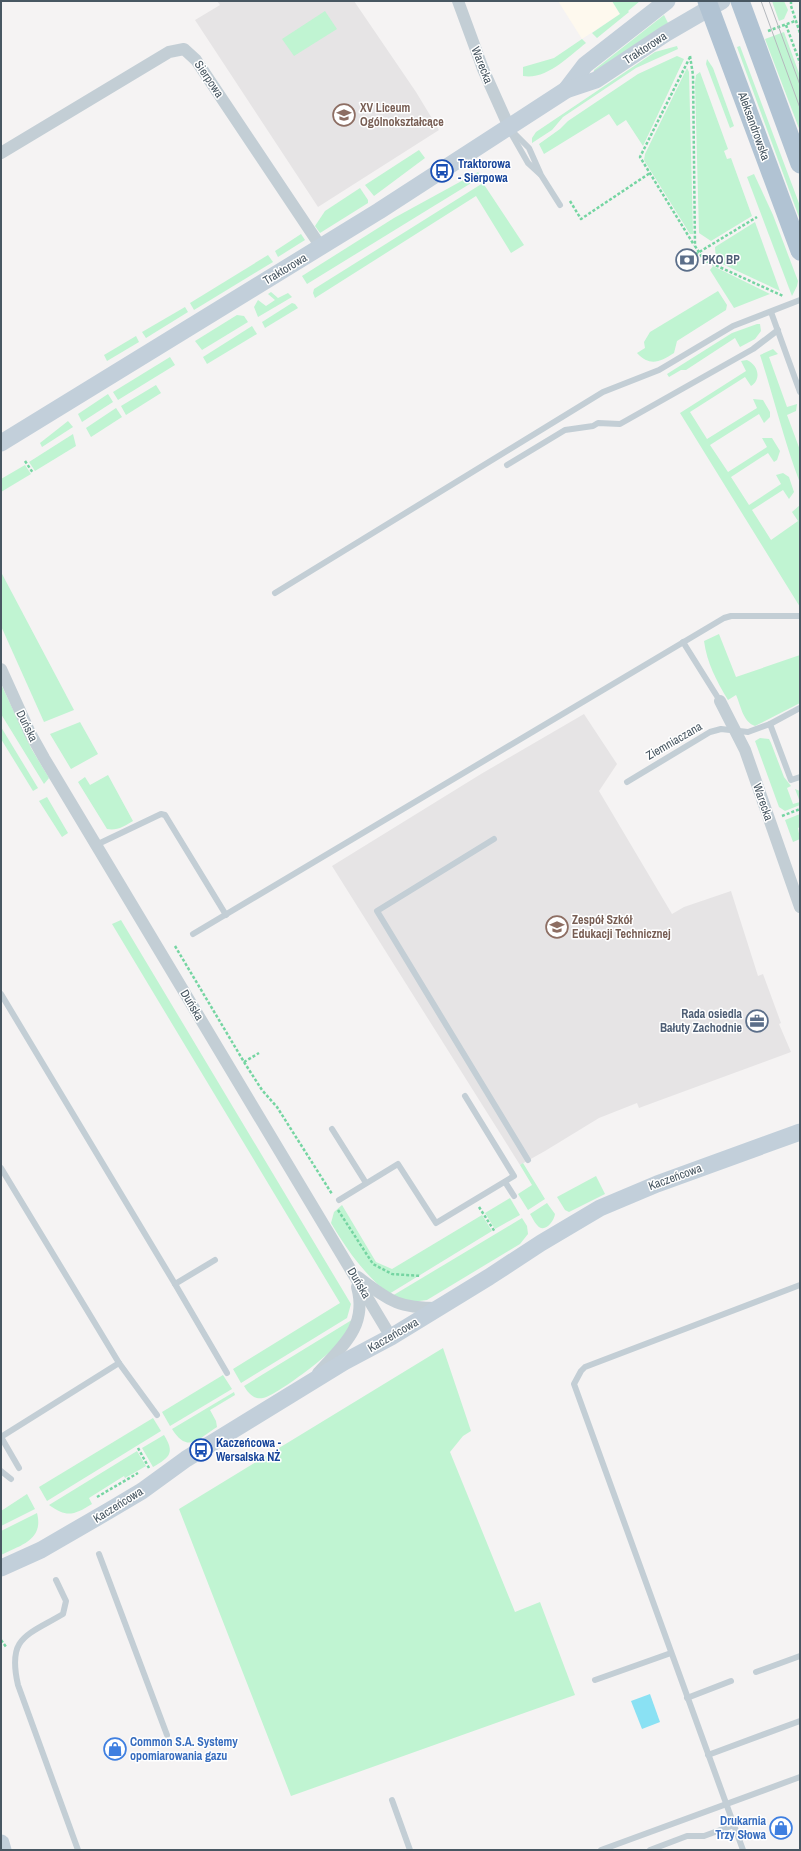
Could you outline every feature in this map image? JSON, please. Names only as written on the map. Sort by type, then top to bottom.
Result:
[{"type":"main road","points":[[740,1],[800,164]]},
{"type":"main road","name":"Aleksandrowska","points":[[713,3],[800,251]]},
{"type":"street","name":"Warecka","points":[[458,1],[486,76],[508,127]]},
{"type":"street","name":"Traktorowa","points":[[566,90],[585,65],[667,1]]},
{"type":"street","name":"Traktorowa","points":[[1,443],[321,247],[566,90],[596,80],[713,3]]},
{"type":"street","name":"Sierpowa","points":[[1,153],[169,52],[184,49],[196,60],[321,247]]},
{"type":"street","name":"Duńska","points":[[1,669],[33,739],[391,1337]]},
{"type":"street","name":"Warecka","points":[[720,701],[745,750],[800,907]]},
{"type":"street","name":"Kaczeńcowa","points":[[1,1568],[41,1550],[99,1517],[142,1491],[170,1469],[308,1384],[391,1337],[541,1242],[600,1208],[657,1184],[800,1132]]},
{"type":"street","points":[[354,1274],[396,1303],[409,1307],[438,1308]]},
{"type":"street","points":[[308,1384],[346,1341],[358,1324],[360,1297],[354,1274]]},
{"type":"street","points":[[1,1843],[3,1850]]},
{"type":"lane","points":[[508,127],[528,163],[541,175],[560,205]]},
{"type":"lane","points":[[275,593],[603,392],[659,370],[726,329],[800,300]]},
{"type":"lane","points":[[771,312],[800,392]]},
{"type":"lane","points":[[507,465],[565,430],[593,426],[598,423],[620,424],[668,395],[678,392],[753,348],[778,330]]},
{"type":"lane","points":[[193,934],[724,618],[731,616],[800,616]]},
{"type":"lane","points":[[683,642],[720,701]]},
{"type":"lane","name":"Ziemniaczana","points":[[627,782],[710,732],[721,730],[748,732],[770,724],[800,708]]},
{"type":"lane","points":[[770,724],[791,780],[800,777]]},
{"type":"lane","points":[[96,845],[155,816],[161,814],[165,816],[226,914]]},
{"type":"lane","points":[[494,839],[377,911],[528,1160]]},
{"type":"lane","points":[[1,994],[176,1284],[227,1373]]},
{"type":"lane","points":[[336,1199],[398,1164],[436,1223],[514,1176],[465,1096]]},
{"type":"lane","points":[[332,1129],[366,1183]]},
{"type":"lane","points":[[1,1168],[119,1363],[157,1415]]},
{"type":"lane","points":[[505,1182],[514,1196]]},
{"type":"lane","points":[[176,1284],[216,1260]]},
{"type":"lane","points":[[743,1850],[574,1384],[577,1377],[585,1367],[800,1285]]},
{"type":"lane","points":[[19,1468],[1,1437],[119,1363]]},
{"type":"lane","points":[[1,1471],[11,1479]]},
{"type":"lane","points":[[99,1554],[167,1735]]},
{"type":"lane","points":[[56,1580],[66,1601],[63,1614],[24,1637],[16,1647],[14,1668],[18,1685],[78,1850]]},
{"type":"lane","points":[[595,1680],[671,1653]]},
{"type":"lane","points":[[756,1672],[800,1656]]},
{"type":"lane","points":[[688,1698],[731,1681]]},
{"type":"lane","points":[[708,1755],[800,1721]]},
{"type":"lane","points":[[601,1850],[800,1777]]},
{"type":"lane","points":[[392,1800],[410,1850]]},
{"type":"lane","points":[[650,1850],[687,1836],[704,1836],[734,1825]]},
{"type":"path","points":[[791,1],[795,21],[800,33]]},
{"type":"path","points":[[763,33],[795,21]]},
{"type":"path","points":[[786,25],[800,63]]},
{"type":"path","points":[[695,246],[693,75],[690,56],[640,157],[695,246],[704,260],[786,297]]},
{"type":"path","points":[[569,199],[581,219],[650,173]]},
{"type":"path","points":[[691,257],[757,217]]},
{"type":"path","points":[[25,461],[33,473]]},
{"type":"path","points":[[770,820],[800,809]]},
{"type":"path","points":[[175,946],[244,1062],[262,1090],[277,1107],[311,1158],[332,1195],[336,1199]]},
{"type":"path","points":[[244,1062],[259,1053]]},
{"type":"path","points":[[475,1200],[495,1232]]},
{"type":"path","points":[[337,1209],[373,1264],[392,1274],[421,1276]]},
{"type":"path","points":[[97,1497],[149,1468],[138,1448]]},
{"type":"shaded area","name":"XV Liceum Ogólnokształcące","points":[[217,1],[354,1],[416,92],[439,130],[318,207],[195,20],[220,5]]},
{"type":"shaded area","points":[[558,1],[612,1],[620,14],[582,39]]},
{"type":"shaded area","name":"Zespół Szkół Edukacji Technicznej","points":[[584,714],[617,764],[599,791],[672,914],[684,907],[731,891],[758,976],[763,974],[781,1023],[779,1024],[791,1052],[639,1108],[637,1103],[599,1118],[520,1165],[332,866],[481,774]]},
{"type":"green space","points":[[612,1],[640,1],[597,38],[592,33],[620,14]]},
{"type":"green space","points":[[772,1],[784,1],[788,10],[784,19],[779,21]]},
{"type":"green space","points":[[325,11],[337,29],[294,56],[282,39]]},
{"type":"green space","points":[[664,15],[668,23],[594,72],[594,70]]},
{"type":"green space","points":[[784,32],[800,76],[800,131],[765,39]]},
{"type":"green space","points":[[582,39],[586,43],[557,66],[541,74],[523,76],[523,67],[554,58]]},
{"type":"green space","points":[[677,46],[678,49],[636,68],[563,117],[552,130],[532,143],[532,138],[536,132],[655,52]]},
{"type":"green space","points":[[740,46],[800,206],[800,220],[737,47]]},
{"type":"green space","points":[[677,56],[684,59],[643,146],[626,120],[617,126],[609,114],[544,154],[539,144],[560,129],[568,121],[638,74]]},
{"type":"green space","points":[[707,59],[713,68],[734,126],[730,128],[706,64]]},
{"type":"green space","points":[[687,68],[689,72],[693,234],[690,234],[644,160],[645,154]]},
{"type":"green space","points":[[700,72],[728,149],[724,151],[727,159],[731,158],[752,216],[711,241],[699,233],[695,83],[696,75]]},
{"type":"green space","points":[[419,150],[425,158],[374,196],[365,185]]},
{"type":"green space","points":[[478,172],[481,177],[307,284],[302,276],[394,218]]},
{"type":"green space","points":[[754,174],[773,215],[798,281],[792,296],[747,177]]},
{"type":"green space","points":[[483,183],[524,245],[511,253],[476,196],[315,298],[313,293],[314,289]]},
{"type":"green space","points":[[360,188],[368,200],[368,203],[320,233],[315,226],[325,211]]},
{"type":"green space","points":[[755,222],[780,291],[716,261],[715,247]]},
{"type":"green space","points":[[301,234],[305,240],[278,257],[275,251]]},
{"type":"green space","points":[[268,255],[273,262],[194,310],[190,303]]},
{"type":"green space","points":[[713,266],[770,294],[734,308],[710,270]]},
{"type":"green space","points":[[718,291],[727,305],[726,310],[677,341],[674,353],[660,361],[651,362],[637,353],[645,348],[644,342],[650,332]]},
{"type":"green space","points":[[271,292],[278,298],[288,293],[292,297],[258,317],[254,307],[258,300],[266,306],[275,300],[268,294]]},
{"type":"green space","points":[[292,303],[298,308],[265,328],[262,322]]},
{"type":"green space","points":[[185,307],[188,312],[146,338],[142,332]]},
{"type":"green space","points":[[237,315],[244,316],[248,322],[202,350],[195,341]]},
{"type":"green space","points":[[760,324],[761,331],[755,339],[740,347],[735,338],[686,370],[681,370],[669,377],[667,374],[732,333]]},
{"type":"green space","points":[[252,326],[257,334],[207,364],[203,357]]},
{"type":"green space","points":[[136,336],[139,342],[107,361],[104,355]]},
{"type":"green space","points":[[773,349],[778,354],[769,357],[787,407],[797,404],[796,411],[787,415],[800,450],[800,483],[760,355]]},
{"type":"green space","points":[[170,357],[175,365],[118,400],[113,392]]},
{"type":"green space","points":[[747,360],[754,365],[757,372],[757,380],[751,386],[745,377],[690,412],[707,439],[757,408],[753,399],[763,400],[770,412],[770,417],[764,423],[759,414],[710,445],[728,472],[767,447],[762,438],[772,438],[780,451],[777,460],[774,462],[768,453],[731,477],[749,505],[781,484],[776,475],[783,473],[789,477],[794,492],[789,499],[783,490],[752,510],[771,540],[798,521],[792,512],[800,505],[800,607],[680,413],[746,371],[741,361]]},
{"type":"green space","points":[[156,385],[161,393],[126,415],[121,406]]},
{"type":"green space","points":[[108,394],[113,402],[82,422],[78,414]]},
{"type":"green space","points":[[116,408],[122,417],[91,437],[86,428]]},
{"type":"green space","points":[[68,421],[73,427],[42,447],[40,443]]},
{"type":"green space","points":[[73,434],[76,446],[35,471],[29,462]]},
{"type":"green space","points":[[25,465],[31,474],[1,492],[1,479]]},
{"type":"green space","points":[[1,572],[74,710],[44,722],[1,626]]},
{"type":"green space","points":[[719,634],[736,677],[800,655],[800,703],[755,726],[751,724],[745,717],[736,695],[728,700],[710,664],[704,641]]},
{"type":"green space","points":[[1,684],[31,748],[49,778],[44,784],[1,714]]},
{"type":"green space","points":[[80,722],[98,754],[71,769],[50,734]]},
{"type":"green space","points":[[1,727],[38,788],[33,791],[1,739]]},
{"type":"green space","points":[[760,738],[769,739],[784,777],[791,786],[787,788],[793,804],[800,802],[800,805],[785,811],[779,807],[755,741]]},
{"type":"green space","points":[[108,775],[133,821],[118,829],[107,829],[78,782],[85,777],[90,785]]},
{"type":"green space","points":[[795,789],[800,791],[800,802]]},
{"type":"green space","points":[[47,797],[68,833],[62,837],[39,801]]},
{"type":"green space","points":[[800,814],[800,827],[798,828],[800,839],[793,842],[785,820]]},
{"type":"green space","points":[[121,920],[351,1304],[347,1318],[241,1383],[233,1369],[340,1303],[112,924]]},
{"type":"green space","points":[[523,1163],[545,1199],[528,1210],[518,1194],[532,1185],[520,1165]]},
{"type":"green space","points":[[596,1176],[605,1194],[569,1212],[565,1210],[557,1197]]},
{"type":"green space","points":[[510,1198],[520,1215],[495,1229],[485,1213]]},
{"type":"green space","points":[[547,1203],[555,1214],[551,1223],[546,1228],[543,1228],[536,1224],[530,1214]]},
{"type":"green space","points":[[342,1205],[376,1262],[392,1269],[482,1215],[492,1231],[389,1294],[364,1270],[343,1243],[331,1223],[334,1212]]},
{"type":"green space","points":[[522,1218],[527,1226],[528,1234],[520,1244],[427,1300],[412,1302],[392,1296]]},
{"type":"green space","points":[[355,1318],[333,1349],[302,1374],[270,1396],[257,1398],[249,1393],[244,1386]]},
{"type":"green space","points":[[443,1348],[471,1431],[463,1436],[450,1452],[515,1612],[540,1602],[575,1695],[291,1796],[179,1509]]},
{"type":"green space","points":[[223,1375],[232,1389],[170,1426],[162,1412]]},
{"type":"green space","points":[[234,1392],[235,1395],[210,1410],[216,1421],[217,1427],[199,1439],[188,1443],[178,1437],[172,1429]]},
{"type":"green space","points":[[153,1418],[161,1431],[47,1501],[39,1487]]},
{"type":"green space","points":[[164,1435],[169,1446],[169,1454],[153,1467],[142,1448]]},
{"type":"green space","points":[[137,1451],[146,1466],[125,1478],[124,1476],[89,1498],[92,1504],[80,1511],[70,1514],[61,1512],[49,1505]]},
{"type":"green space","points":[[27,1494],[35,1509],[1,1526],[1,1511]]},
{"type":"green space","points":[[37,1513],[37,1530],[34,1536],[23,1544],[1,1555],[1,1531]]},
{"type":"water","points":[[650,1694],[660,1722],[642,1729],[631,1701]]},
{"type":"tram line","points":[[761,1],[800,108]]},
{"type":"tram line","points":[[769,1],[800,85]]},
{"type":"place","name":"XV Liceum Ogólnokształcące","points":[[344,115]]},
{"type":"place","name":"Traktorowa - Sierpowa","points":[[442,171]]},
{"type":"place","name":"PKO BP","points":[[687,260]]},
{"type":"place","name":"Zespół Szkół Edukacji Technicznej","points":[[557,927]]},
{"type":"place","name":"Rada osiedla Bałuty Zachodnie","points":[[757,1021]]},
{"type":"place","name":"Kaczeńcowa - Wersalska NŻ","points":[[201,1450]]},
{"type":"place","name":"Common S.A. Systemy opomiarowania gazu","points":[[115,1749]]},
{"type":"place","name":"Drukarnia Trzy Słowa","points":[[781,1828]]}]
